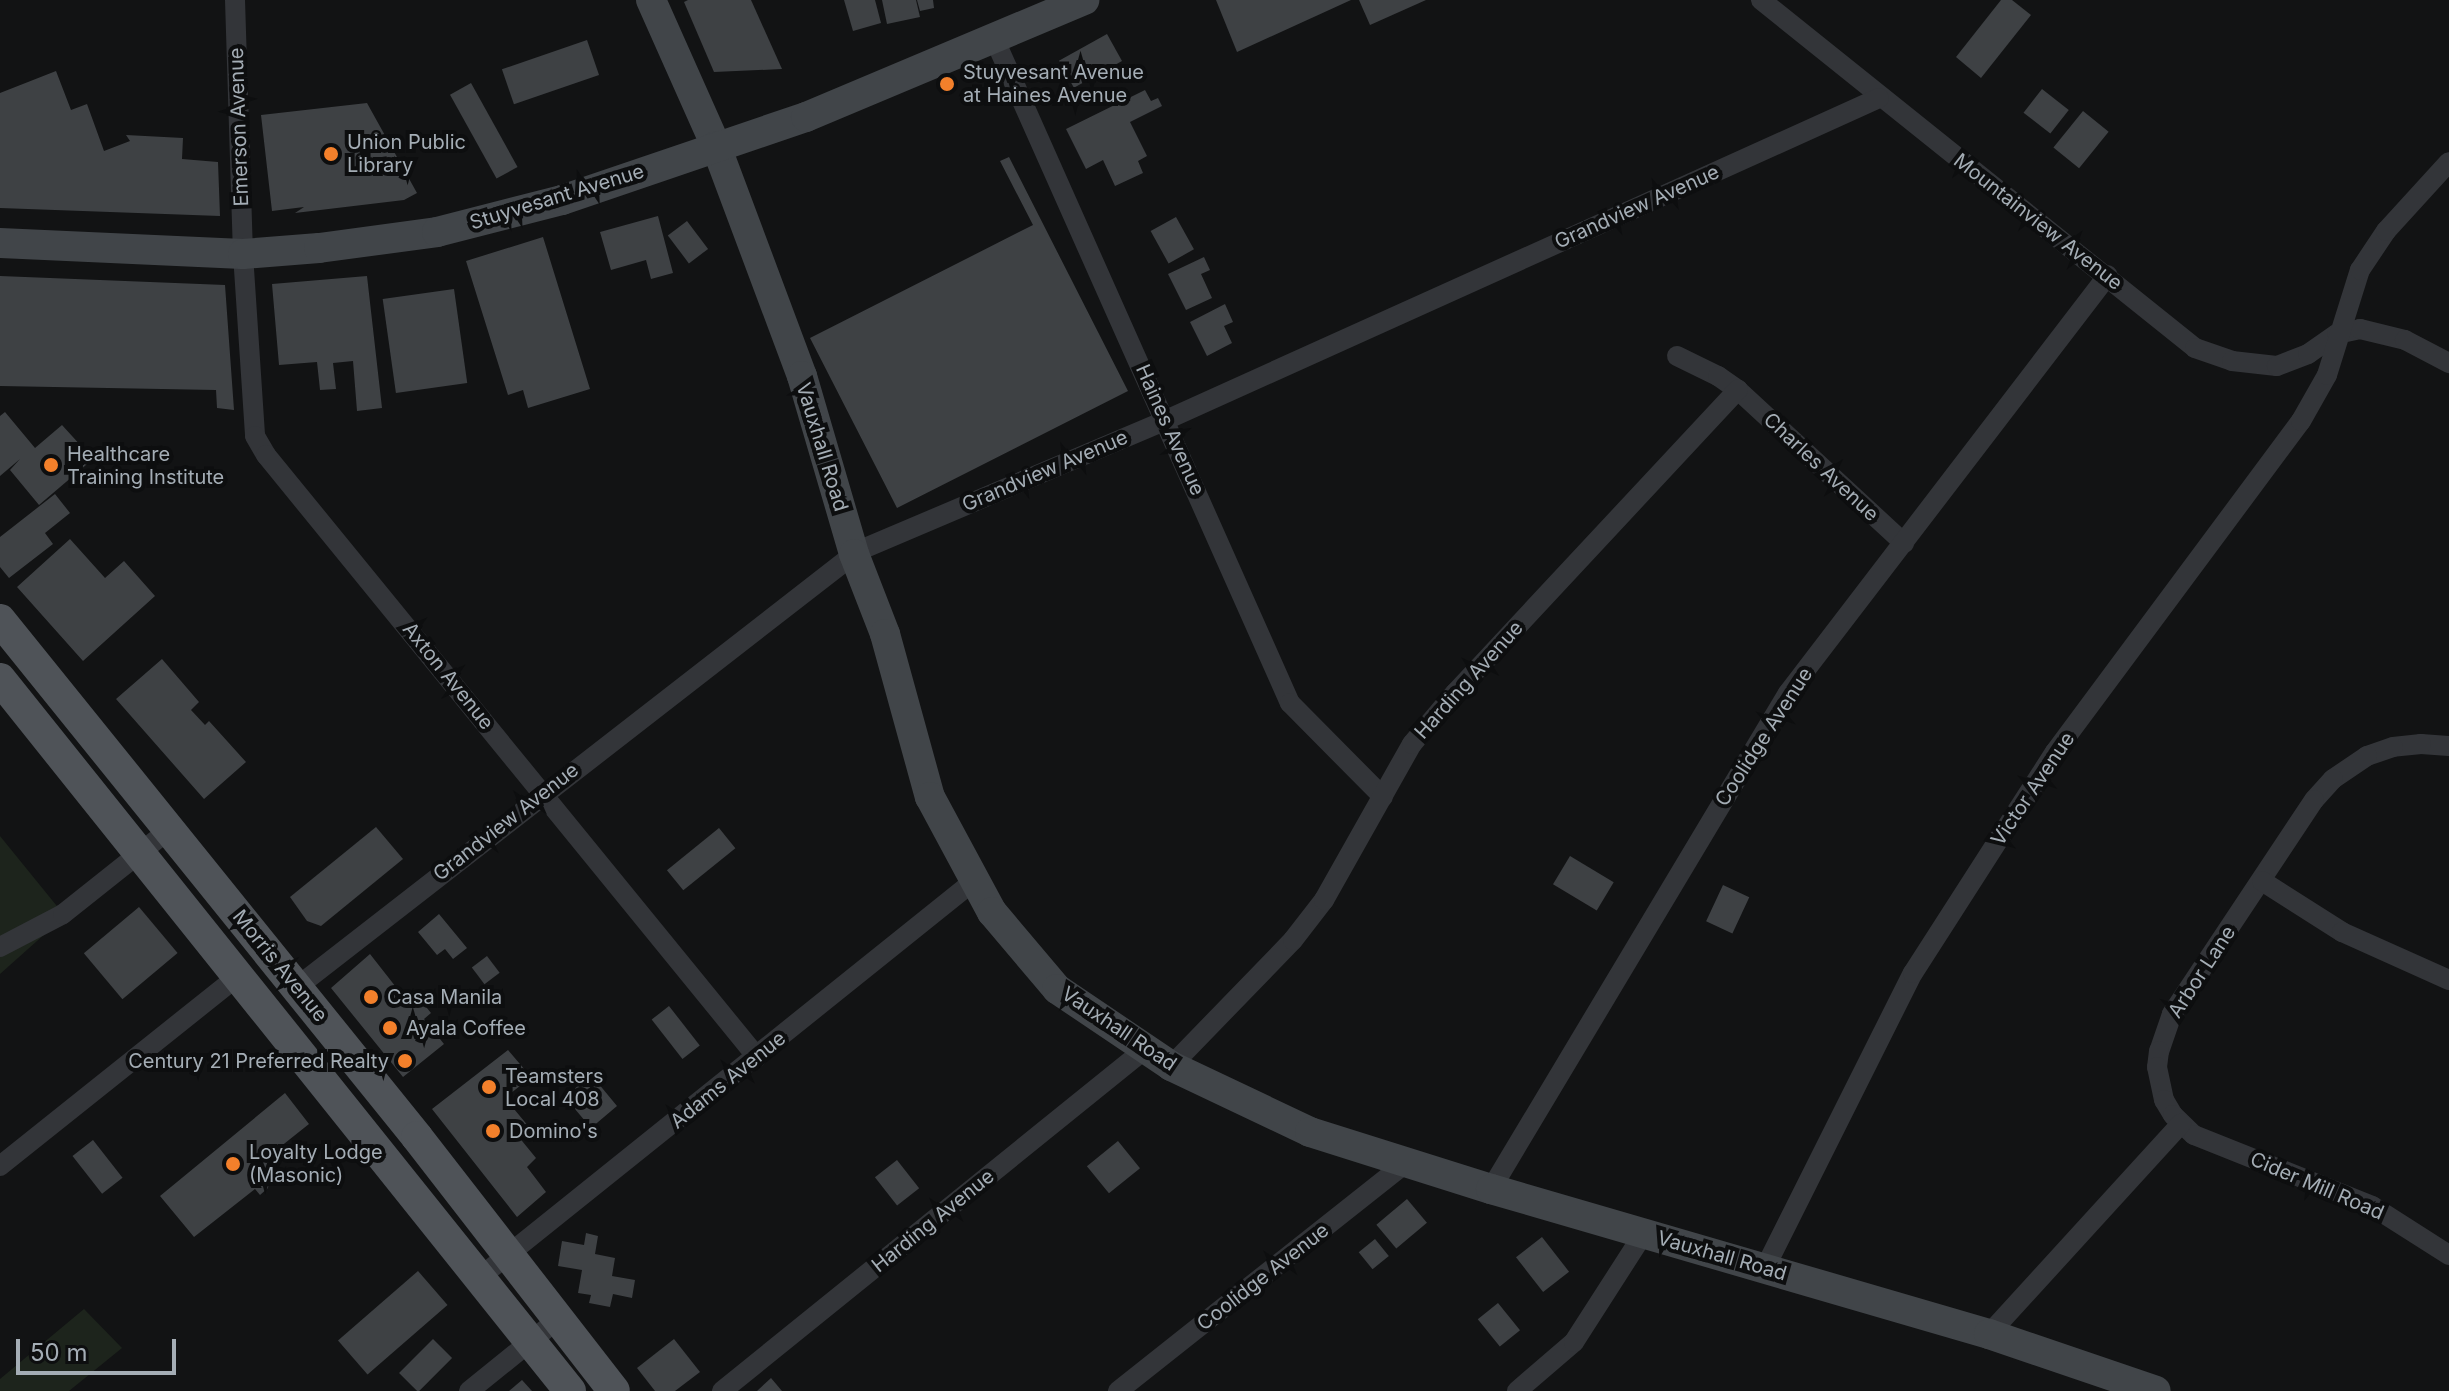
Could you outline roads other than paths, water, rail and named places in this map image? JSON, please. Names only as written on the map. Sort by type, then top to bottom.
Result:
[{"type":"main road","name":"Morris Avenue","points":[[0,620],[297,987],[614,1391]]},
{"type":"main road","name":"Morris Avenue","points":[[0,679],[570,1391]]},
{"type":"street","name":"Emerson Avenue","points":[[235,0],[243,254]]},
{"type":"street","name":"Vauxhall Road","points":[[651,0],[716,146],[802,376],[854,554],[885,634],[930,797],[992,912],[1057,989],[1171,1066],[1310,1132],[1491,1189],[1989,1334],[2154,1391]]},
{"type":"street","name":"Stuyvesant Avenue","points":[[0,243],[243,254],[319,248],[437,232],[562,200],[806,117],[1084,0]]},
{"type":"street","name":"Mountainview Avenue","points":[[1761,0],[1879,98],[2108,275],[2195,348],[2232,361],[2277,366],[2308,354],[2337,334]]},
{"type":"street","name":"Haines Avenue","points":[[994,38],[1290,703],[1383,797]]},
{"type":"street","name":"Grandview Avenue","points":[[297,987],[854,554],[1166,420],[1879,98]]},
{"type":"street","name":"Victor Avenue","points":[[1765,1268],[1913,973],[2055,752],[2301,421],[2327,375],[2337,334],[2360,270],[2386,231],[2449,162]]},
{"type":"street","name":"Axton Avenue","points":[[243,254],[255,436],[266,455],[544,792],[757,1057]]},
{"type":"street","name":"Coolidge Avenue","points":[[1491,1189],[1788,693],[2108,275]]},
{"type":"street","points":[[2337,334],[2360,329],[2377,332],[2405,340],[2449,363]]},
{"type":"street","name":"Charles Avenue","points":[[1677,356],[1718,376],[1738,390],[1904,543]]},
{"type":"street","name":"Harding Avenue","points":[[1171,1066],[1293,940],[1324,900],[1412,744],[1455,693],[1738,390]]},
{"type":"street","name":"Arbor Lane","points":[[2181,1124],[2164,1100],[2159,1084],[2159,1051],[2172,1014],[2314,800],[2343,770],[2393,747],[2421,744],[2449,746]]},
{"type":"street","points":[[0,947],[63,914],[170,829]]},
{"type":"street","name":"Adams Avenue","points":[[479,1278],[975,880]]},
{"type":"street","points":[[2262,881],[2342,932],[2449,980]]},
{"type":"street","points":[[0,1166],[238,976]]},
{"type":"street","name":"Harding Avenue","points":[[722,1391],[1144,1050]]},
{"type":"street","points":[[1989,1334],[2181,1124]]},
{"type":"street","name":"Cider Mill Road","points":[[2181,1124],[2194,1135],[2218,1146],[2372,1206],[2449,1255]]},
{"type":"street","name":"Coolidge Avenue","points":[[1118,1391],[1407,1162]]},
{"type":"street","points":[[1517,1391],[1574,1342],[1644,1233]]},
{"type":"street","points":[[469,1391],[557,1320]]},
{"type":"place","name":"Stuyvesant Avenue at Haines Avenue","points":[[947,84]]},
{"type":"place","name":"Union Public Library","points":[[331,154]]},
{"type":"place","name":"Healthcare Training Institute","points":[[51,465]]},
{"type":"place","name":"Casa Manila","points":[[371,997]]},
{"type":"place","name":"Ayala Coffee","points":[[390,1028]]},
{"type":"place","name":"Century 21 Preferred Realty","points":[[405,1061]]},
{"type":"place","name":"Teamsters Local 408","points":[[489,1087]]},
{"type":"place","name":"Domino's","points":[[493,1131]]},
{"type":"place","name":"Loyalty Lodge (Masonic)","points":[[233,1164]]}]
